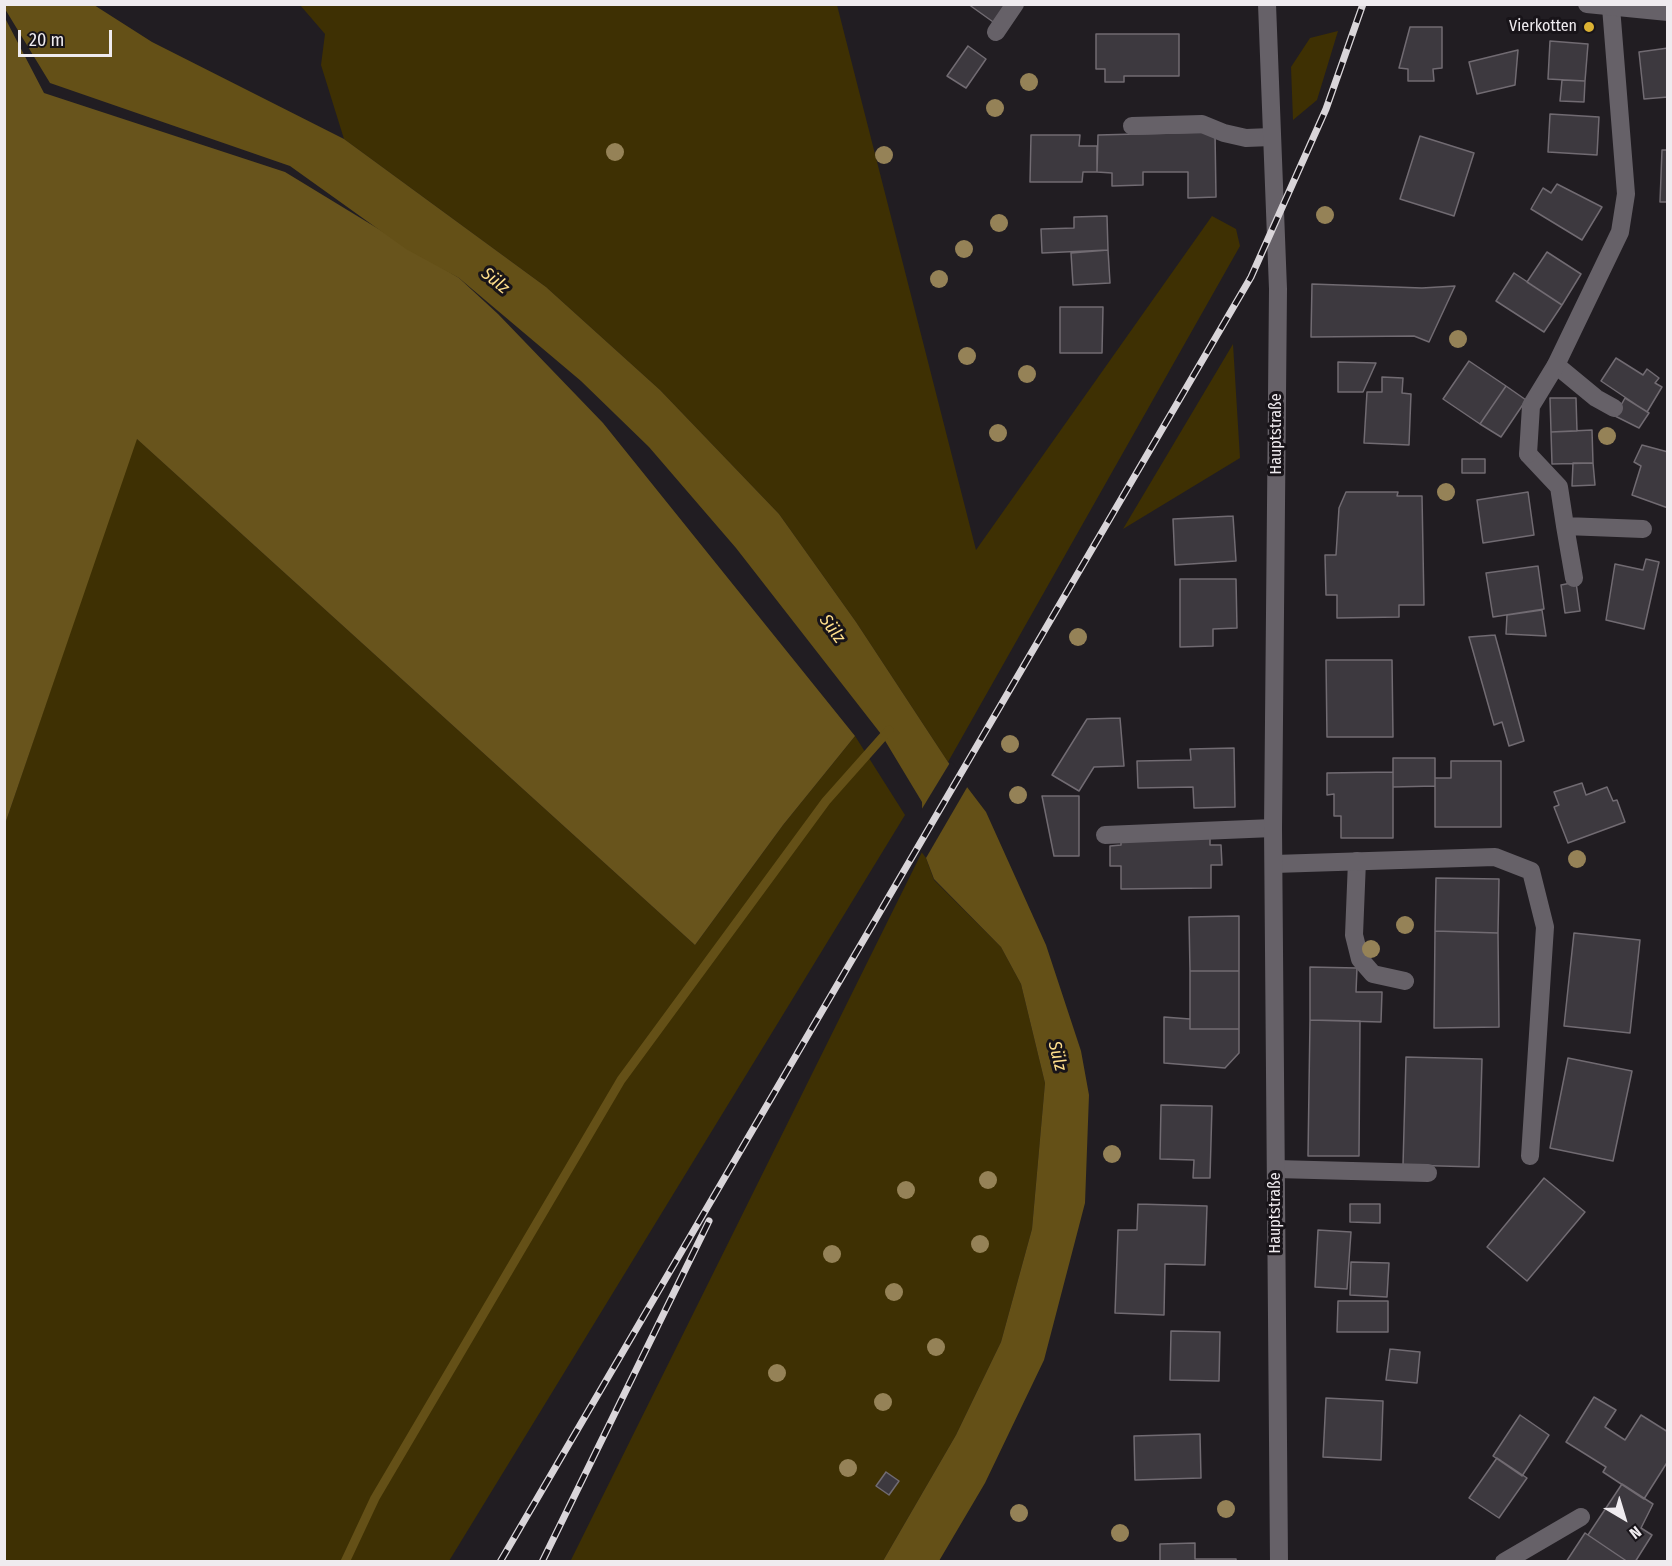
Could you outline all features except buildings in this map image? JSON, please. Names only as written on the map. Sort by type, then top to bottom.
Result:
[{"type":"main road","points":[[996,32],[1015,4]]},
{"type":"main road","name":"Hauptstraße","points":[[1267,4],[1278,289],[1273,828],[1279,1562]]},
{"type":"main road","points":[[1587,5],[1666,11]]},
{"type":"main road","points":[[1574,578],[1559,487],[1528,454],[1530,406],[1556,364],[1620,232],[1626,194],[1611,7]]},
{"type":"main road","points":[[1132,126],[1202,123],[1224,133],[1246,138],[1271,137]]},
{"type":"main road","points":[[1556,364],[1596,398],[1614,408]]},
{"type":"main road","points":[[1565,526],[1643,529]]},
{"type":"main road","points":[[1106,835],[1273,828]]},
{"type":"main road","points":[[1274,864],[1495,857],[1531,871],[1545,927],[1530,1156]]},
{"type":"main road","points":[[1357,861],[1354,935],[1360,959],[1373,974],[1405,981]]},
{"type":"main road","points":[[1276,1169],[1428,1173]]},
{"type":"main road","points":[[1504,1562],[1581,1517]]},
{"type":"shaded area","points":[[300,5],[837,5],[976,550],[1212,216],[1236,229],[1240,246],[948,762],[856,622],[779,514],[660,390],[546,287],[344,139],[321,65],[325,34]]},
{"type":"shaded area","points":[[5,18],[44,93],[285,172],[459,278],[498,314],[603,423],[855,736],[783,825],[695,945],[137,439],[5,824]]},
{"type":"shaded area","points":[[1338,31],[1317,100],[1293,120],[1291,67],[1310,38]]},
{"type":"shaded area","points":[[1233,344],[1240,458],[1123,529]]},
{"type":"shaded area","points":[[136,438],[695,945],[783,825],[855,736],[905,815],[449,1561],[5,1562],[5,824]]},
{"type":"shaded area","points":[[923,850],[934,880],[1001,947],[1021,984],[1045,1083],[1032,1229],[1001,1342],[956,1435],[883,1561],[570,1562]]},
{"type":"water","name":"Sülz","points":[[5,5],[94,5],[152,42],[344,139],[546,287],[660,390],[779,514],[856,622],[948,762],[986,812],[1046,945],[1081,1051],[1089,1095],[1085,1203],[1044,1360],[985,1483],[939,1561],[883,1561],[956,1435],[1001,1342],[1032,1229],[1045,1083],[1021,984],[1001,947],[934,879],[923,850],[922,802],[881,734],[736,548],[649,447],[581,381],[459,278],[406,249],[290,166],[50,83],[5,9]]},
{"type":"pier","points":[[951,761],[969,784],[926,858],[920,850],[920,812]]},
{"type":"waterway","points":[[345,1562],[375,1498],[621,1080],[826,801],[889,730]]},
{"type":"railway","points":[[500,1562],[1251,277],[1326,109],[1363,4]]},
{"type":"railway","points":[[542,1562],[709,1221]]},
{"type":"place","name":"Vierkotten","points":[[1589,27]]}]
